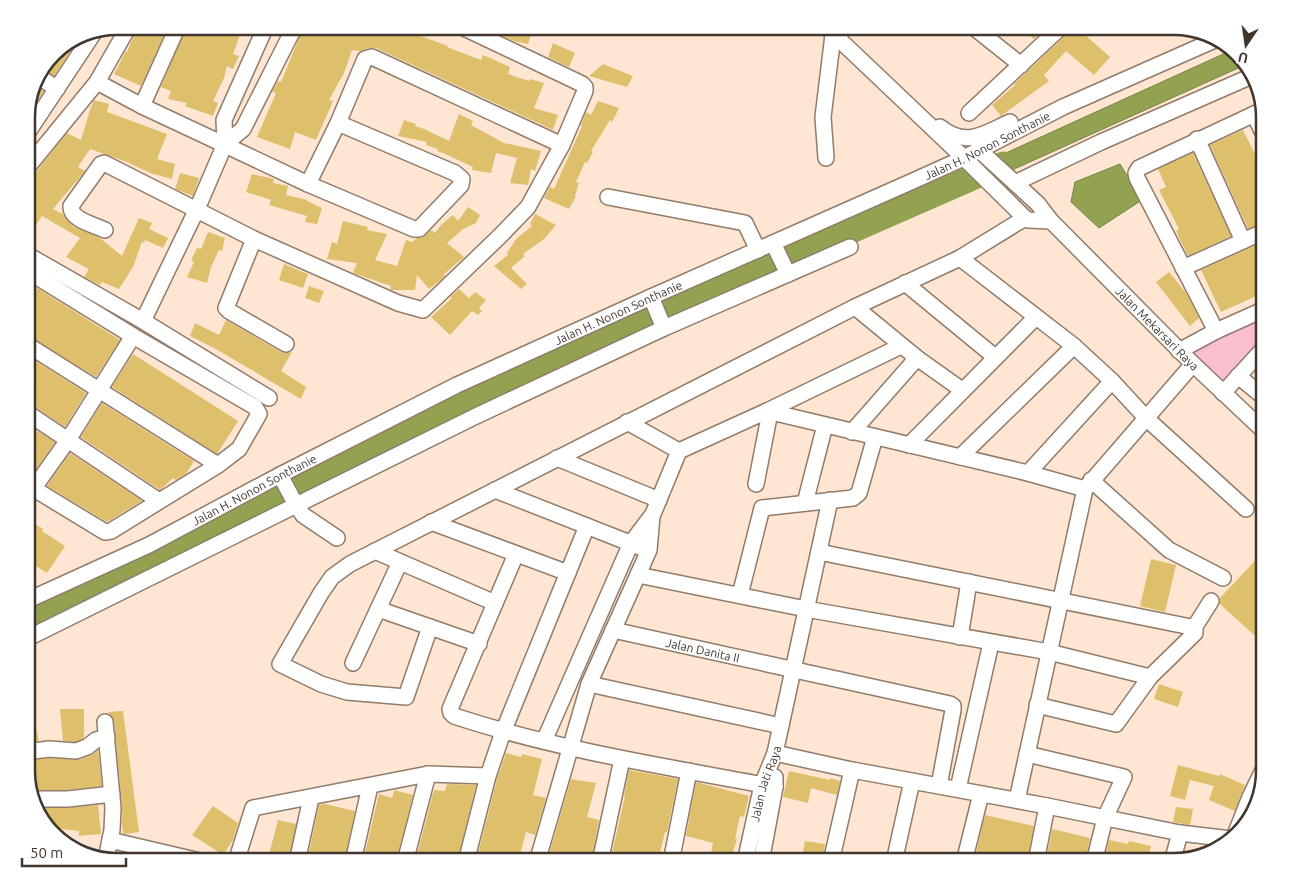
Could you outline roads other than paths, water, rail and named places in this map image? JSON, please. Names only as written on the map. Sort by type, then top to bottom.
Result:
[{"type":"street","points":[[35,158],[97,82],[124,35]]},
{"type":"street","points":[[142,106],[174,35]]},
{"type":"street","points":[[226,144],[224,120],[262,35]]},
{"type":"street","points":[[144,321],[226,144],[243,129],[290,35]]},
{"type":"street","points":[[105,230],[76,217],[70,210],[101,164],[104,163],[254,239],[398,303],[423,310],[494,243],[528,207],[562,145],[585,91],[585,87],[582,84],[479,35]]},
{"type":"street","points":[[826,158],[823,117],[829,35]]},
{"type":"street","points":[[833,35],[1023,216],[1028,220],[1051,221]]},
{"type":"street","points":[[983,35],[1021,66]]},
{"type":"street","points":[[969,113],[1053,35]]},
{"type":"street","points":[[35,122],[57,89],[83,42]]},
{"type":"street","name":"Jalan H. Nonon Sonthanie","points":[[35,597],[149,545],[280,475],[457,386],[652,301],[758,250],[775,247],[982,153],[1063,107],[1208,42]]},
{"type":"street","points":[[308,184],[338,123],[365,59],[372,57],[562,145]]},
{"type":"street","points":[[1015,183],[1101,142],[1246,78]]},
{"type":"street","points":[[44,80],[57,89]]},
{"type":"street","points":[[97,82],[142,106],[308,184],[416,230],[461,185],[462,179],[456,173],[338,123]]},
{"type":"street","points":[[919,116],[931,120],[949,135],[963,138],[977,137],[1025,116],[1063,107]]},
{"type":"street","points":[[1216,331],[1136,173],[1139,168],[1197,139],[1256,113]]},
{"type":"street","points":[[1197,139],[1243,241]]},
{"type":"street","name":"Jalan Mekarsari Raya","points":[[982,153],[1038,204],[1051,221],[1179,351],[1256,424]]},
{"type":"street","points":[[608,197],[745,223],[758,250]]},
{"type":"street","points":[[430,627],[406,697],[347,692],[321,684],[280,665],[332,577],[350,564],[855,307],[960,258],[1023,216]]},
{"type":"street","points":[[1183,268],[1256,235]]},
{"type":"street","points":[[254,239],[226,308],[286,344]]},
{"type":"street","points":[[775,247],[787,272]]},
{"type":"street","points":[[35,634],[295,503],[474,416],[663,327],[787,272],[850,247]]},
{"type":"street","points":[[960,258],[1074,346],[1112,381],[1147,419],[1246,509]]},
{"type":"street","points":[[35,259],[144,321],[269,398]]},
{"type":"street","points":[[35,276],[258,410],[259,414],[239,449],[218,465],[112,531],[104,532],[35,493]]},
{"type":"street","points":[[905,283],[995,358]]},
{"type":"street","points":[[652,301],[663,327]]},
{"type":"street","points":[[855,307],[917,358],[962,390]]},
{"type":"street","points":[[1179,351],[1216,331],[1256,313]]},
{"type":"street","points":[[909,445],[1036,317]]},
{"type":"street","points":[[35,482],[68,440],[133,336]]},
{"type":"street","points":[[540,853],[588,684],[649,550],[653,514],[679,451],[769,412],[902,346]]},
{"type":"street","points":[[960,457],[1074,346]]},
{"type":"street","points":[[35,350],[218,465]]},
{"type":"street","points":[[1223,393],[1256,357]]},
{"type":"street","points":[[852,432],[917,358]]},
{"type":"street","points":[[1017,800],[1060,600],[1088,485],[1193,364]]},
{"type":"street","points":[[1238,376],[1256,391]]},
{"type":"street","points":[[1028,474],[1112,381]]},
{"type":"street","points":[[769,412],[1028,474],[1088,485],[1169,550],[1223,578]]},
{"type":"street","points":[[756,484],[769,412]]},
{"type":"street","points":[[35,418],[159,502]]},
{"type":"street","points":[[627,422],[679,451]]},
{"type":"street","points":[[805,503],[825,425]]},
{"type":"street","points":[[740,595],[762,508],[853,498],[859,493],[875,437]]},
{"type":"street","points":[[557,458],[658,500]]},
{"type":"street","points":[[280,475],[303,515],[337,538]]},
{"type":"street","points":[[495,490],[649,550]]},
{"type":"street","name":"Jalan Jati Raya","points":[[748,853],[768,786],[830,500]]},
{"type":"street","points":[[544,741],[631,543],[653,514]]},
{"type":"street","points":[[431,522],[568,573]]},
{"type":"street","points":[[468,853],[488,776],[502,732],[586,526]]},
{"type":"street","points":[[375,551],[495,603]]},
{"type":"street","points":[[819,552],[1194,628]]},
{"type":"street","points":[[516,554],[450,709],[454,716],[502,732],[622,759],[768,786]]},
{"type":"street","points":[[353,663],[400,562]]},
{"type":"street","points":[[638,576],[806,609],[1049,652],[1150,677]]},
{"type":"street","points":[[960,637],[969,582]]},
{"type":"street","points":[[1037,705],[1116,724],[1150,677],[1195,633],[1194,628],[1212,601]]},
{"type":"street","points":[[378,609],[478,644]]},
{"type":"street","name":"Jalan Danita II","points":[[613,630],[950,704],[954,706],[939,786]]},
{"type":"street","points":[[958,789],[991,642]]},
{"type":"street","points":[[588,684],[781,726]]},
{"type":"street","points":[[35,751],[49,749],[76,751],[87,747],[106,729],[113,808],[107,852]]},
{"type":"street","points":[[775,753],[852,770],[1017,800],[1180,833],[1221,838]]},
{"type":"street","points":[[1027,754],[1124,777],[1105,818],[1096,853]]},
{"type":"street","points":[[602,853],[622,759]]},
{"type":"street","points":[[837,853],[852,770]]},
{"type":"street","points":[[673,853],[689,771]]},
{"type":"street","points":[[239,853],[253,808],[428,774],[488,776]]},
{"type":"street","points":[[407,853],[428,774]]},
{"type":"street","points":[[896,853],[912,781]]},
{"type":"street","points":[[355,853],[370,786]]},
{"type":"street","name":"Jalan Jati Raya","points":[[762,853],[768,786]]},
{"type":"street","points":[[1242,817],[1254,789]]},
{"type":"street","points":[[40,799],[68,799],[112,794]]},
{"type":"street","points":[[966,853],[981,794]]},
{"type":"street","points":[[299,853],[311,798]]},
{"type":"street","points":[[1038,853],[1047,806]]},
{"type":"street","points":[[1174,853],[1180,833]]},
{"type":"street","points":[[110,840],[154,853]]},
{"type":"waterway","points":[[35,612],[459,403],[1004,164]]}]
